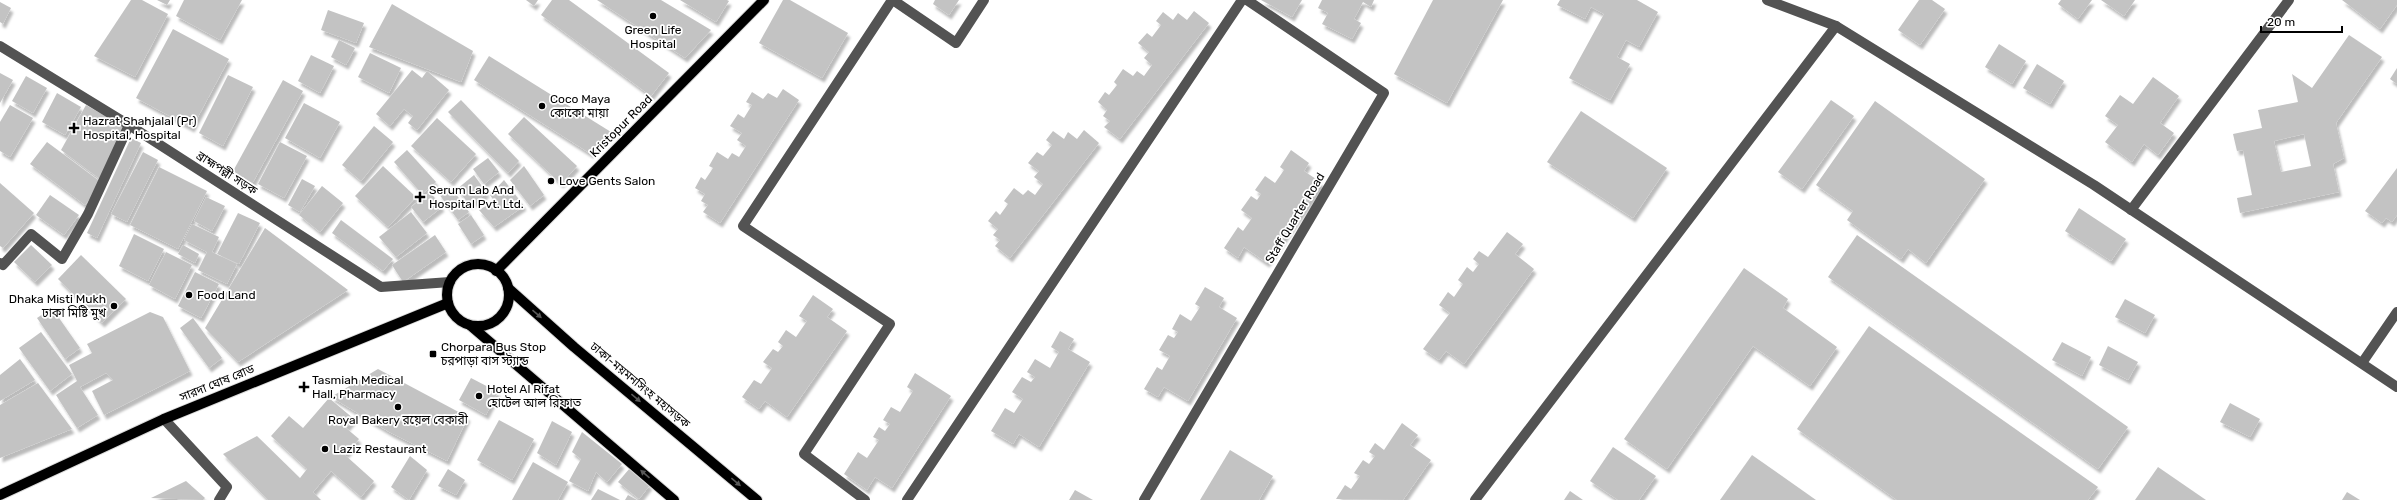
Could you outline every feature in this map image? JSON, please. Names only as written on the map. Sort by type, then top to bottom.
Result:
[{"type":"main road","name":"Kristopur Road","points":[[496,271],[764,0]]},
{"type":"main road","points":[[471,326],[491,323],[500,317],[506,308],[508,288],[504,278],[489,266],[470,266],[462,269],[450,282],[448,289],[448,303],[456,318],[471,326],[674,500]]},
{"type":"main road","name":"ঢাকা-ময়মনসিংহ মহাসড়ক","points":[[508,288],[574,347],[757,500]]},
{"type":"main road","name":"সারদা ঘোষ রোড","points":[[0,495],[164,419],[448,303]]},
{"type":"street","points":[[865,500],[804,454],[890,324],[742,226],[893,0],[956,43],[984,0]]},
{"type":"street","points":[[907,500],[1242,0]]},
{"type":"street","name":"Staff Quarter Road","points":[[1144,500],[1384,93],[1247,0]]},
{"type":"street","points":[[1767,0],[1836,26],[2131,210],[2397,387]]},
{"type":"street","points":[[2131,210],[2289,0]]},
{"type":"street","points":[[1475,500],[1836,26]]},
{"type":"street","name":"ব্রাহ্মপল্লী সড়ক","points":[[0,46],[129,125],[381,287],[450,282]]},
{"type":"street","points":[[0,263],[3,265],[31,234],[62,259],[88,214],[129,125]]},
{"type":"street","points":[[2362,363],[2397,312]]},
{"type":"street","points":[[164,419],[227,487],[219,500]]},
{"type":"building","points":[[131,0],[142,0],[168,14],[135,77],[94,56]]},
{"type":"building","points":[[157,0],[170,0],[167,5]]},
{"type":"building","points":[[184,0],[242,0],[220,40],[176,16]]},
{"type":"building","points":[[526,0],[538,0],[534,6]]},
{"type":"building","points":[[552,0],[569,0],[669,73],[651,96],[541,15]]},
{"type":"building","name":"Green Life Hospital","points":[[597,0],[661,0],[711,30],[685,58]]},
{"type":"building","points":[[680,0],[727,0],[729,1],[716,22]]},
{"type":"building","points":[[783,0],[790,0],[848,33],[822,78],[759,43]]},
{"type":"building","points":[[935,0],[959,0],[949,15],[933,4]]},
{"type":"building","points":[[1261,0],[1302,0],[1292,17]]},
{"type":"building","points":[[1322,0],[1374,0],[1371,7],[1363,2],[1354,19],[1361,23],[1352,39],[1322,24],[1328,13],[1318,8]]},
{"type":"building","points":[[1433,0],[1503,0],[1447,103],[1394,74]]},
{"type":"building","points":[[1560,0],[1637,0],[1658,12],[1639,47],[1626,40],[1617,57],[1630,64],[1610,100],[1569,78],[1604,14],[1591,7],[1585,19],[1557,5]]},
{"type":"building","points":[[1919,0],[1932,0],[1945,9],[1920,45],[1898,30]]},
{"type":"building","points":[[2061,0],[2092,0],[2078,19],[2058,4]]},
{"type":"building","points":[[2101,0],[2135,0],[2124,16]]},
{"type":"building","points":[[2342,0],[2397,0],[2397,5],[2380,29]]},
{"type":"building","points":[[0,2],[11,8],[3,24],[0,22]]},
{"type":"building","points":[[392,4],[473,51],[461,82],[369,47]]},
{"type":"building","points":[[328,10],[364,23],[356,43],[321,30]]},
{"type":"building","points":[[1194,11],[1209,23],[1120,139],[1104,127],[1110,121],[1103,116],[1107,110],[1098,102],[1105,92],[1109,95],[1117,85],[1114,82],[1123,69],[1133,76],[1137,71],[1144,76],[1152,65],[1144,58],[1149,52],[1138,43],[1147,33],[1152,37],[1161,25],[1156,21],[1163,12],[1173,20],[1178,13],[1187,20]]},
{"type":"building","points":[[173,29],[229,59],[192,128],[136,98]]},
{"type":"building","points":[[2349,35],[2382,57],[2336,123],[2344,158],[2333,164],[2339,192],[2240,213],[2237,198],[2252,195],[2243,150],[2237,151],[2233,134],[2262,128],[2258,110],[2298,102],[2292,74],[2312,88]],"holes":[[[2304,134],[2311,166],[2281,172],[2274,141]]]},
{"type":"building","points":[[339,40],[355,48],[346,65],[331,57]]},
{"type":"building","points":[[1999,44],[2026,61],[2012,84],[1985,67]]},
{"type":"building","points":[[370,53],[401,68],[389,93],[358,77]]},
{"type":"building","points":[[311,55],[334,66],[320,93],[298,81]]},
{"type":"building","name":"Coco Maya কোকো মায়া","points":[[489,56],[611,132],[591,154],[474,80]]},
{"type":"building","points":[[2037,64],[2064,81],[2050,104],[2023,88]]},
{"type":"building","points":[[2397,68],[2397,84],[2390,79]]},
{"type":"building","points":[[412,70],[422,78],[427,71],[449,90],[417,130],[408,123],[413,116],[404,109],[390,126],[376,114]]},
{"type":"building","points":[[0,73],[13,80],[0,103]]},
{"type":"building","points":[[228,75],[253,87],[223,146],[199,133]]},
{"type":"building","points":[[26,76],[47,88],[33,113],[12,101]]},
{"type":"building","points":[[2153,77],[2179,96],[2160,123],[2174,133],[2158,155],[2144,144],[2132,162],[2105,142],[2118,125],[2105,116],[2120,95],[2133,104]]},
{"type":"building","points":[[283,80],[303,91],[252,184],[232,173]]},
{"type":"building","points":[[783,89],[799,100],[720,223],[703,212],[708,205],[701,201],[705,194],[695,188],[701,177],[705,180],[713,168],[709,166],[717,152],[728,159],[732,153],[739,157],[746,146],[737,140],[742,133],[730,126],[738,114],[744,118],[752,105],[746,102],[752,92],[763,99],[768,93],[777,98]]},
{"type":"building","points":[[57,93],[81,107],[65,135],[42,122]]},
{"type":"building","points":[[461,100],[519,161],[508,173],[448,112]]},
{"type":"building","points":[[1831,100],[1854,116],[1802,189],[1778,172]]},
{"type":"building","points":[[1875,101],[1985,179],[1926,263],[1908,249],[1901,259],[1847,220],[1853,211],[1816,185]]},
{"type":"building","points":[[304,103],[340,122],[320,158],[285,138]]},
{"type":"building","points":[[10,105],[33,118],[10,157],[0,151],[0,122]]},
{"type":"building","points":[[86,105],[126,128],[100,179],[61,150]]},
{"type":"building","points":[[1581,111],[1667,168],[1633,218],[1547,162]]},
{"type":"building","points":[[524,117],[577,166],[561,184],[508,134]]},
{"type":"building","points":[[437,118],[476,154],[451,182],[411,146]]},
{"type":"building","points":[[374,126],[393,142],[361,181],[342,165]]},
{"type":"building","points":[[1084,130],[1099,143],[1010,258],[995,246],[1000,240],[993,235],[998,229],[988,221],[996,211],[1000,215],[1008,204],[1004,201],[1014,188],[1023,195],[1028,190],[1035,195],[1043,184],[1034,177],[1039,171],[1028,163],[1037,152],[1043,156],[1052,145],[1046,140],[1053,131],[1064,139],[1068,132],[1077,139]]},
{"type":"building","points":[[131,138],[141,143],[97,238],[87,233]]},
{"type":"building","points":[[47,142],[102,183],[85,205],[30,164]]},
{"type":"building","points":[[280,142],[307,156],[284,198],[258,184]]},
{"type":"building","points":[[407,150],[436,182],[422,194],[394,162]]},
{"type":"building","points":[[1291,150],[1309,163],[1304,171],[1322,183],[1267,263],[1244,247],[1238,258],[1224,248],[1238,227],[1243,231],[1252,218],[1241,210],[1251,196],[1257,200],[1261,194],[1255,190],[1265,176],[1275,183],[1284,170],[1280,167]]},
{"type":"building","points":[[143,152],[158,160],[127,222],[111,214]]},
{"type":"building","points":[[488,158],[499,172],[484,184],[473,169]]},
{"type":"building","points":[[383,166],[416,197],[388,227],[355,196]]},
{"type":"building","points":[[524,166],[544,195],[530,206],[510,180]]},
{"type":"building","points":[[159,167],[207,191],[178,249],[130,225]]},
{"type":"building","points":[[2397,168],[2397,215],[2392,222],[2386,218],[2382,223],[2365,211]]},
{"type":"building","points":[[474,175],[487,193],[470,205],[457,189]]},
{"type":"building","points":[[302,179],[315,186],[300,212],[288,205]]},
{"type":"building","points":[[504,180],[524,206],[494,227],[479,210],[494,201],[490,195]]},
{"type":"building","points":[[0,183],[34,213],[3,248],[0,246]]},
{"type":"building","points":[[322,186],[343,203],[320,232],[299,215]]},
{"type":"building","points":[[450,186],[469,212],[458,220],[439,194]]},
{"type":"building","points":[[430,192],[442,207],[423,222],[411,207]]},
{"type":"building","points":[[50,195],[79,215],[64,235],[36,215]]},
{"type":"building","points":[[206,197],[225,206],[212,231],[194,221]]},
{"type":"building","points":[[2079,208],[2126,239],[2111,261],[2065,231]]},
{"type":"building","points":[[411,212],[427,233],[396,257],[379,237]]},
{"type":"building","points":[[238,213],[260,223],[239,264],[217,254]]},
{"type":"building","points":[[471,215],[484,235],[471,244],[458,224]]},
{"type":"building","points":[[341,220],[393,259],[383,271],[332,233]]},
{"type":"building","points":[[192,224],[219,237],[212,252],[237,264],[227,284],[198,270],[207,252],[184,240]]},
{"type":"building","points":[[265,228],[348,290],[238,362],[205,328]]},
{"type":"building","points":[[1507,232],[1523,244],[1515,254],[1534,269],[1464,364],[1446,351],[1439,360],[1423,349],[1450,313],[1439,305],[1448,292],[1454,297],[1463,284],[1458,280],[1467,267],[1473,272],[1479,264],[1473,259],[1479,251],[1488,257]]},
{"type":"building","points":[[134,234],[164,249],[148,281],[119,266]]},
{"type":"building","points":[[435,235],[446,252],[403,282],[392,265]]},
{"type":"building","points":[[1857,235],[2128,427],[2098,469],[1828,277]]},
{"type":"building","points":[[31,245],[52,265],[35,282],[14,262]]},
{"type":"building","points":[[183,245],[199,254],[195,263],[178,254]]},
{"type":"building","points":[[166,252],[192,265],[175,299],[149,285]]},
{"type":"building","points":[[81,255],[126,299],[102,323],[58,279]]},
{"type":"building","points":[[1744,268],[1788,299],[1783,308],[1837,347],[1810,386],[1753,346],[1667,469],[1624,439]]},
{"type":"building","points":[[195,272],[219,284],[201,318],[178,306]]},
{"type":"building","points":[[1205,287],[1224,298],[1219,307],[1237,318],[1188,401],[1164,387],[1158,397],[1144,389],[1157,367],[1162,370],[1170,356],[1159,350],[1168,335],[1174,338],[1178,332],[1172,329],[1180,314],[1191,321],[1200,307],[1195,304]]},
{"type":"building","points":[[813,295],[833,309],[827,317],[847,331],[787,417],[765,401],[759,409],[742,397],[754,380],[761,384],[772,368],[763,362],[773,349],[778,352],[783,346],[778,342],[786,330],[796,337],[807,321],[799,316]]},
{"type":"building","points":[[2125,299],[2155,315],[2145,333],[2115,317]]},
{"type":"building","points":[[52,308],[80,348],[65,359],[37,318]]},
{"type":"building","points":[[150,312],[163,317],[190,371],[104,415],[92,391],[113,380],[106,373],[80,387],[98,415],[77,428],[56,395],[77,381],[69,365],[92,353],[87,344]]},
{"type":"building","points":[[193,318],[222,358],[209,368],[180,328]]},
{"type":"building","points":[[1869,326],[2098,487],[2088,500],[1897,500],[1797,429]]},
{"type":"building","points":[[1060,331],[1074,339],[1068,349],[1090,362],[1039,447],[1019,434],[1013,444],[991,431],[1005,408],[1014,413],[1023,399],[1012,392],[1022,377],[1031,382],[1035,377],[1027,372],[1035,359],[1050,368],[1059,352],[1051,347]]},
{"type":"building","points":[[41,332],[72,374],[50,391],[19,348]]},
{"type":"building","points":[[2062,342],[2091,357],[2082,376],[2052,360]]},
{"type":"building","points":[[2108,346],[2138,362],[2128,380],[2099,365]]},
{"type":"building","points":[[20,359],[35,380],[0,401],[0,375]]},
{"type":"building","name":"Royal Bakery রয়েল বেকারী","points":[[378,369],[468,417],[447,461],[391,433],[331,397]]},
{"type":"building","points":[[915,373],[951,396],[892,488],[875,477],[867,490],[844,474],[858,452],[867,458],[879,440],[873,437],[879,427],[885,431],[890,424],[883,420],[891,407],[900,412],[913,391],[907,387]]},
{"type":"building","name":"Hotel Al Rifat হোটেল আল রিফাত","points":[[471,378],[498,392],[486,415],[459,400]]},
{"type":"building","points":[[38,383],[72,429],[0,458],[0,405]]},
{"type":"building","points":[[329,398],[354,419],[346,428],[359,439],[345,455],[374,481],[361,497],[331,471],[313,492],[321,500],[268,500],[223,454],[257,436],[300,478],[307,469],[271,436],[289,416],[303,428]]},
{"type":"building","points":[[2230,403],[2260,419],[2250,437],[2220,422]]},
{"type":"building","points":[[499,420],[534,439],[512,480],[477,460]]},
{"type":"building","points":[[552,421],[572,432],[556,465],[537,453]]},
{"type":"building","points":[[1402,423],[1418,435],[1410,445],[1431,460],[1403,500],[1336,499],[1345,485],[1351,489],[1360,476],[1354,473],[1363,460],[1369,464],[1375,456],[1369,452],[1375,443],[1384,450]]},
{"type":"building","points":[[582,432],[622,464],[607,482],[596,472],[588,491],[569,481],[581,459],[572,452]]},
{"type":"building","points":[[1613,447],[1656,476],[1639,500],[1618,500],[1590,481]]},
{"type":"building","points":[[1230,450],[1273,476],[1259,500],[1200,500]]},
{"type":"building","points":[[1752,455],[1816,500],[1720,500]]},
{"type":"building","points":[[410,456],[427,470],[409,500],[391,487]]},
{"type":"building","points":[[533,462],[568,482],[558,500],[512,500]]},
{"type":"building","points":[[2158,467],[2206,500],[2135,500]]},
{"type":"building","points":[[630,468],[650,485],[639,499],[618,482]]},
{"type":"building","points":[[448,469],[465,480],[456,495],[438,486]]},
{"type":"building","points":[[186,481],[205,498],[203,500],[151,498]]},
{"type":"building","points":[[598,489],[620,500],[591,500]]},
{"type":"building","points":[[1075,490],[1093,500],[1069,500]]},
{"type":"building","points":[[1570,491],[1583,500],[1564,500]]},
{"type":"building","points":[[2347,492],[2360,500],[2342,500]]},
{"type":"building","points":[[628,495],[637,500],[625,500]]},
{"type":"place","name":"Green Life Hospital","points":[[653,16]]},
{"type":"place","name":"Coco Maya কোকো মায়া","points":[[542,106]]},
{"type":"place","name":"Hazrat Shahjalal (Pr) Hospital, Hospital","points":[[74,128]]},
{"type":"place","name":"Love Gents Salon","points":[[551,181]]},
{"type":"place","name":"Serum Lab And Hospital Pvt. Ltd.","points":[[420,197]]},
{"type":"place","name":"Food Land","points":[[189,295]]},
{"type":"place","name":"Dhaka Misti Mukh ঢাকা মিষ্টি মুখ","points":[[114,306]]},
{"type":"place","name":"Chorpara Bus Stop চরপাড়া বাস স্ট্যান্ড","points":[[433,354]]},
{"type":"place","name":"Tasmiah Medical Hall, Pharmacy","points":[[304,387]]},
{"type":"place","name":"Hotel Al Rifat হোটেল আল রিফাত","points":[[479,396]]},
{"type":"place","name":"Royal Bakery রয়েল বেকারী","points":[[398,407]]},
{"type":"place","name":"Laziz Restaurant","points":[[325,449]]}]
